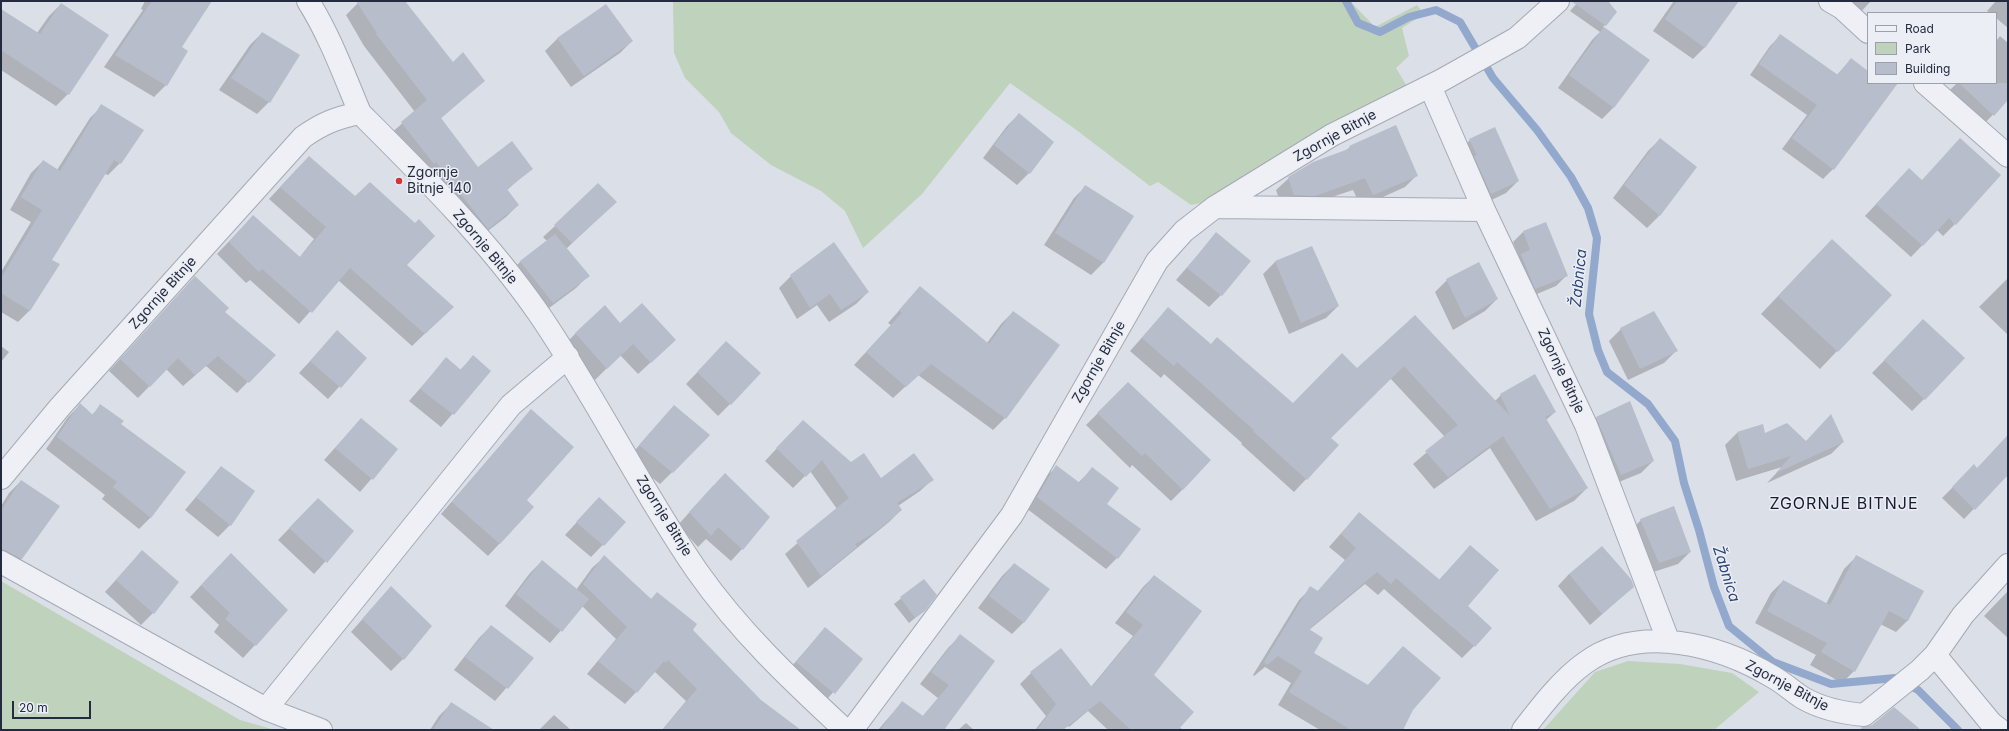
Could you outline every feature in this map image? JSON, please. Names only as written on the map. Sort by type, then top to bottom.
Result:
[{"type":"street","points":[[308,1],[326,33],[360,113]]},
{"type":"street","name":"Zgornje Bitnje","points":[[852,730],[1012,515],[1157,261],[1184,232],[1215,206],[1332,135],[1430,86],[1517,38],[1558,1]]},
{"type":"street","points":[[1830,1],[1842,8],[1867,31]]},
{"type":"street","points":[[1926,84],[2008,156]]},
{"type":"street","name":"Zgornje Bitnje","points":[[1430,86],[1484,210],[1586,425],[1668,640]]},
{"type":"street","name":"Zgornje Bitnje","points":[[1,478],[60,407],[303,137],[322,123],[360,113],[473,230],[536,310],[568,357],[668,526],[718,599],[774,663],[846,730]]},
{"type":"street","points":[[1215,206],[1484,210]]},
{"type":"street","points":[[266,709],[511,405],[568,357]]},
{"type":"street","points":[[1,562],[266,709],[321,730]]},
{"type":"street","name":"Zgornje Bitnje","points":[[1523,730],[1560,687],[1584,663],[1604,652],[1631,644],[1668,640],[1703,647],[1732,658],[1773,677],[1803,698],[1843,713],[1864,715],[1927,663],[1963,615],[2008,565]]},
{"type":"street","points":[[1927,663],[2000,730]]},
{"type":"green space","points":[[673,1],[1350,1],[1375,27],[1417,5],[1424,14],[1402,28],[1409,56],[1396,68],[1408,88],[1201,203],[1191,205],[1158,182],[1150,186],[1075,129],[1010,83],[922,194],[863,248],[845,211],[821,191],[771,165],[731,133],[719,112],[685,78],[674,53]]},
{"type":"green space","points":[[1,581],[240,720],[275,730],[1,730]]},
{"type":"green space","points":[[1628,661],[1680,664],[1732,673],[1759,692],[1714,730],[1543,730],[1595,672]]},
{"type":"building","points":[[152,1],[212,1],[182,47],[188,51],[167,86],[115,55]]},
{"type":"building","points":[[356,1],[405,1],[453,62],[463,52],[485,81],[441,118],[478,167],[512,141],[533,169],[507,189],[519,205],[488,229],[436,162],[434,164],[401,122],[427,100],[376,34],[377,33]]},
{"type":"building","points":[[1571,1],[1608,1],[1617,12],[1606,26]]},
{"type":"building","points":[[1677,1],[1739,1],[1705,48],[1665,19]]},
{"type":"building","points":[[61,3],[109,35],[69,95],[1,50],[1,9],[40,34]]},
{"type":"building","points":[[606,4],[633,41],[584,76],[557,38]]},
{"type":"building","points":[[1604,27],[1650,60],[1614,108],[1569,75]]},
{"type":"building","points":[[262,32],[300,55],[270,103],[231,78]]},
{"type":"building","points":[[1780,34],[1838,75],[1851,58],[1867,70],[1867,84],[1897,84],[1834,170],[1792,138],[1817,105],[1759,64]]},
{"type":"building","points":[[2008,83],[2008,100],[1994,116],[1960,84]]},
{"type":"building","points":[[101,104],[144,130],[121,164],[114,160],[52,260],[60,264],[30,311],[1,293],[1,278],[42,210],[21,197],[43,160],[60,171]]},
{"type":"building","points":[[1019,113],[1054,142],[1030,174],[994,145]]},
{"type":"building","points":[[1396,125],[1418,176],[1373,195],[1365,178],[1315,196],[1294,195],[1288,177],[1313,162],[1351,148],[1349,146]]},
{"type":"building","points":[[1495,127],[1519,181],[1491,194],[1474,156],[1477,155],[1469,139]]},
{"type":"building","points":[[1660,138],[1697,167],[1660,216],[1624,185]]},
{"type":"building","points":[[1960,138],[2001,175],[1956,225],[1949,218],[1923,246],[1876,204],[1909,168],[1922,180]]},
{"type":"building","points":[[309,156],[355,196],[370,182],[415,223],[419,219],[435,236],[407,265],[454,307],[425,334],[350,268],[312,313],[262,269],[259,272],[229,242],[253,215],[300,257],[326,227],[280,187]]},
{"type":"building","points":[[598,183],[617,202],[572,243],[554,225]]},
{"type":"building","points":[[1085,185],[1134,216],[1104,263],[1055,233]]},
{"type":"building","points":[[1546,222],[1568,276],[1535,289],[1521,254],[1530,250],[1523,231]]},
{"type":"building","points":[[1216,232],[1251,261],[1222,296],[1187,268]]},
{"type":"building","points":[[555,234],[590,276],[553,303],[520,261]]},
{"type":"building","points":[[1832,239],[1892,295],[1838,352],[1778,296]]},
{"type":"building","points":[[834,242],[869,292],[841,310],[830,294],[810,308],[790,275]]},
{"type":"building","points":[[1312,246],[1339,306],[1301,323],[1275,261]]},
{"type":"building","points":[[1479,262],[1498,299],[1465,318],[1446,279]]},
{"type":"building","points":[[195,276],[229,308],[225,312],[276,355],[249,383],[218,356],[195,375],[178,358],[150,387],[120,359]]},
{"type":"building","points":[[920,286],[989,344],[1013,311],[1060,345],[1006,419],[931,364],[906,387],[866,352],[902,313],[899,310]]},
{"type":"building","points":[[642,303],[676,340],[651,363],[633,344],[607,369],[575,333],[605,305],[620,323]]},
{"type":"building","points":[[1168,307],[1211,344],[1217,337],[1293,403],[1342,353],[1357,368],[1415,315],[1510,416],[1500,394],[1535,374],[1556,412],[1545,417],[1588,488],[1550,509],[1503,436],[1448,477],[1425,451],[1458,425],[1404,366],[1331,438],[1339,445],[1307,480],[1253,431],[1254,430],[1177,362],[1174,366],[1142,338]]},
{"type":"building","points":[[1654,311],[1678,351],[1640,369],[1620,328]]},
{"type":"building","points":[[1923,319],[1965,358],[1925,400],[1884,360]]},
{"type":"building","points":[[337,330],[367,358],[341,388],[310,361]]},
{"type":"building","points":[[726,341],[761,373],[731,405],[697,372]]},
{"type":"building","points":[[473,355],[491,371],[454,415],[420,389],[446,357],[461,370]]},
{"type":"building","points":[[1128,382],[1211,460],[1183,490],[1145,453],[1142,456],[1097,413]]},
{"type":"building","points":[[1630,401],[1654,461],[1621,475],[1596,417]]},
{"type":"building","points":[[80,403],[93,415],[100,404],[124,421],[121,424],[186,472],[151,518],[113,487],[117,482],[57,437]]},
{"type":"building","points":[[674,405],[710,435],[673,473],[639,445]]},
{"type":"building","points":[[531,409],[574,447],[527,500],[534,507],[500,544],[452,502]]},
{"type":"building","points":[[1831,414],[1844,442],[1776,473],[1791,456],[1748,469],[1737,432],[1763,424],[1765,433],[1787,423],[1806,441]]},
{"type":"building","points":[[361,418],[398,449],[373,480],[335,448]]},
{"type":"building","points":[[803,420],[851,462],[864,453],[881,478],[914,453],[934,480],[897,503],[902,510],[874,533],[855,544],[857,547],[821,576],[796,541],[849,498],[822,460],[806,477],[776,448]]},
{"type":"building","points":[[2008,435],[2008,475],[1975,510],[1952,487],[1974,464],[1977,468]]},
{"type":"building","points":[[1056,465],[1080,483],[1092,467],[1119,488],[1107,504],[1141,529],[1118,559],[1037,497]]},
{"type":"building","points":[[221,466],[255,491],[231,526],[196,497]]},
{"type":"building","points":[[725,473],[770,517],[743,550],[718,527],[711,536],[689,512]]},
{"type":"building","points":[[21,480],[60,506],[22,559],[1,548],[1,511]]},
{"type":"building","points":[[599,497],[626,522],[604,546],[576,522]]},
{"type":"building","points":[[318,498],[354,531],[327,563],[289,528]]},
{"type":"building","points":[[1674,506],[1691,552],[1659,563],[1640,519]]},
{"type":"building","points":[[1359,512],[1440,580],[1470,545],[1499,570],[1468,606],[1492,628],[1475,647],[1396,578],[1391,584],[1377,572],[1309,629],[1323,638],[1314,653],[1368,685],[1403,646],[1441,678],[1413,710],[1403,730],[1351,730],[1289,692],[1302,671],[1278,656],[1267,665],[1264,662],[1310,586],[1318,591],[1356,548],[1341,534]]},
{"type":"building","points":[[1602,546],[1631,579],[1634,587],[1602,614],[1569,574]]},
{"type":"building","points":[[142,550],[179,582],[154,614],[116,580]]},
{"type":"building","points":[[231,553],[288,610],[256,646],[225,619],[230,613],[201,585]]},
{"type":"building","points":[[604,555],[651,599],[657,592],[697,624],[693,630],[761,700],[801,730],[662,730],[697,689],[668,660],[666,663],[664,661],[637,693],[598,661],[627,627],[583,584]]},
{"type":"building","points":[[1856,555],[1924,591],[1908,621],[1889,611],[1855,672],[1821,652],[1827,643],[1767,611],[1783,580],[1830,605]]},
{"type":"building","points":[[542,560],[589,599],[562,632],[516,594]]},
{"type":"building","points":[[1014,563],[1050,589],[1024,623],[989,596]]},
{"type":"building","points":[[1154,575],[1202,611],[1154,675],[1194,712],[1178,730],[1131,730],[1100,701],[1063,730],[1037,730],[1056,704],[1030,672],[1061,648],[1092,687],[1143,625],[1126,612]]},
{"type":"building","points":[[924,579],[937,595],[925,611],[915,618],[900,597]]},
{"type":"building","points":[[391,586],[432,626],[404,660],[362,619]]},
{"type":"building","points":[[491,625],[534,658],[508,689],[465,657]]},
{"type":"building","points":[[825,627],[863,659],[835,694],[796,662]]},
{"type":"building","points":[[960,634],[995,661],[944,730],[880,730],[902,701],[923,716],[949,685],[931,672]]},
{"type":"building","points":[[451,702],[494,730],[433,730]]},
{"type":"building","points":[[1894,707],[1921,730],[1860,730],[1862,727],[1872,725]]},
{"type":"waterway","name":"Žabnica","points":[[1346,1],[1358,23],[1380,32],[1409,17],[1436,10],[1460,22],[1493,78],[1537,130],[1571,177],[1588,208],[1597,238],[1589,314],[1598,350],[1607,372],[1648,404],[1675,441],[1684,483],[1699,530],[1714,587],[1729,626],[1773,662],[1831,684],[1895,678],[1918,690],[1958,730]]},
{"type":"place","name":"Zgornje Bitnje 140","points":[[399,181]]},
{"type":"district","name":"ZGORNJE BITNJE","points":[[1844,504]]}]
